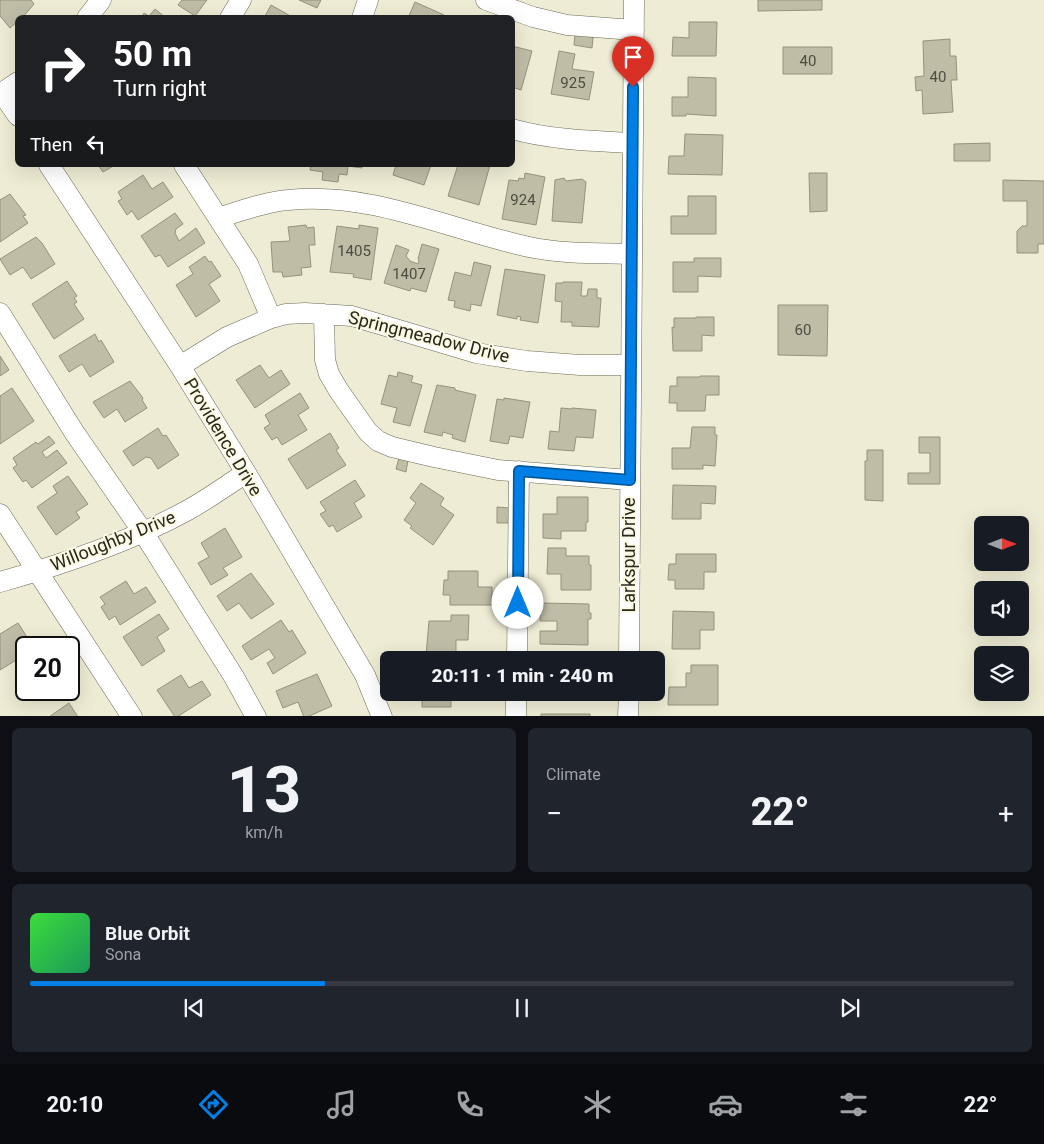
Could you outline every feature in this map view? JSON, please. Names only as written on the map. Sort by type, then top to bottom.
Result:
[{"type":"street","points":[[90,15],[102,0]]},
{"type":"street","points":[[232,15],[241,0]]},
{"type":"street","points":[[363,15],[368,0]]},
{"type":"street","points":[[486,0],[533,17],[567,25],[634,30]]},
{"type":"street","name":"Larkspur Drive","points":[[629,651],[634,0]]},
{"type":"street","points":[[7,90],[15,109]]},
{"type":"street","points":[[515,130],[553,137],[633,143]]},
{"type":"street","name":"Providence Drive","points":[[50,167],[180,366],[246,473],[365,675],[382,716]]},
{"type":"street","points":[[185,167],[248,264],[271,318]]},
{"type":"street","points":[[218,218],[270,203],[289,200],[335,198],[400,211],[531,248],[565,252],[632,254]]},
{"type":"street","points":[[0,313],[74,432],[143,532],[234,677],[256,716]]},
{"type":"street","name":"Springmeadow Drive","points":[[180,366],[227,337],[271,318],[286,314],[352,316],[476,353],[526,362],[631,365]]},
{"type":"street","points":[[324,314],[324,354],[329,374],[368,432],[378,441],[392,447],[498,470],[630,480]]},
{"type":"street","points":[[517,651],[519,471]]},
{"type":"street","name":"Willoughby Drive","points":[[0,582],[37,571],[143,532],[189,509],[246,473]]},
{"type":"street","points":[[0,514],[132,716]]},
{"type":"street","points":[[516,701],[516,716]]},
{"type":"street","points":[[628,716],[629,701]]},
{"type":"building","points":[[0,0],[31,0],[34,4],[25,15],[15,15],[15,24],[10,28],[0,16]]},
{"type":"building","points":[[182,0],[207,0],[196,15],[178,5]]},
{"type":"building","points":[[299,0],[321,0],[317,8]]},
{"type":"building","points":[[758,0],[822,0],[822,10],[758,11]]},
{"type":"building","points":[[415,2],[444,15],[409,15]]},
{"type":"building","points":[[271,5],[289,15],[266,15]]},
{"type":"building","points":[[155,9],[162,15],[150,15]]},
{"type":"building","points":[[689,22],[717,22],[716,56],[672,56],[673,37],[689,38]]},
{"type":"building","points":[[575,34],[593,37],[592,48],[574,45]]},
{"type":"building","points":[[950,39],[950,56],[956,56],[957,80],[951,80],[953,112],[923,114],[922,90],[916,91],[915,77],[924,76],[923,41]]},
{"type":"building","points":[[515,47],[532,51],[521,90],[515,88]]},
{"type":"building","points":[[783,47],[832,47],[832,74],[783,74]]},
{"type":"building","points":[[559,51],[575,54],[572,69],[594,72],[589,100],[551,94]]},
{"type":"building","points":[[688,77],[716,78],[716,116],[686,114],[686,116],[672,116],[672,97],[688,97]]},
{"type":"building","points":[[685,134],[723,135],[722,175],[668,174],[669,156],[684,156]]},
{"type":"building","points":[[990,143],[990,161],[954,161],[954,144]]},
{"type":"building","points":[[99,167],[112,167],[103,172]]},
{"type":"building","points":[[311,167],[348,167],[347,175],[339,174],[338,182],[322,180],[323,172],[310,170]]},
{"type":"building","points":[[395,167],[430,167],[424,185],[393,175]]},
{"type":"building","points":[[457,167],[489,167],[479,205],[448,196]]},
{"type":"building","points":[[525,173],[545,177],[536,225],[502,219],[509,180],[518,181],[519,178],[524,179]]},
{"type":"building","points":[[809,173],[827,173],[827,211],[810,212]]},
{"type":"building","points":[[143,175],[152,189],[163,182],[173,197],[138,220],[132,211],[127,215],[118,201],[122,199],[118,192]]},
{"type":"building","points":[[564,178],[566,181],[582,179],[586,182],[582,223],[552,221],[555,180]]},
{"type":"building","points":[[1003,180],[1044,181],[1044,244],[1038,244],[1038,253],[1017,253],[1017,231],[1022,226],[1027,226],[1027,201],[1003,201]]},
{"type":"building","points":[[10,194],[26,215],[23,216],[28,223],[0,242],[0,200]]},
{"type":"building","points":[[688,196],[716,196],[716,234],[671,234],[671,216],[688,216]]},
{"type":"building","points":[[175,213],[183,224],[176,229],[175,233],[179,241],[196,228],[205,243],[168,267],[160,255],[155,257],[141,236]]},
{"type":"building","points":[[306,225],[307,228],[314,227],[315,245],[309,245],[311,267],[301,268],[302,275],[283,277],[282,272],[273,272],[271,242],[290,241],[288,227]]},
{"type":"building","points":[[359,225],[378,228],[371,280],[353,277],[354,274],[330,272],[337,226],[359,229]]},
{"type":"building","points":[[36,237],[55,264],[31,279],[23,267],[10,275],[0,259]]},
{"type":"building","points":[[422,244],[439,249],[426,292],[411,288],[410,291],[384,283],[396,245],[409,250],[406,256],[410,261],[418,264]]},
{"type":"building","points":[[205,256],[209,262],[211,261],[221,276],[209,284],[220,301],[196,317],[176,285],[193,274],[189,267]]},
{"type":"building","points":[[694,258],[721,258],[721,277],[698,276],[698,292],[673,292],[673,262],[694,262]]},
{"type":"building","points":[[474,262],[491,266],[481,306],[471,304],[470,311],[454,307],[455,301],[448,300],[455,272],[471,276]]},
{"type":"building","points":[[505,269],[545,275],[538,323],[520,320],[521,317],[517,316],[517,319],[497,315]]},
{"type":"building","points":[[67,281],[77,296],[74,298],[77,302],[74,304],[84,319],[54,339],[32,304]]},
{"type":"building","points":[[582,282],[581,296],[587,296],[588,289],[597,289],[597,298],[601,298],[599,327],[572,326],[572,322],[561,322],[562,302],[555,301],[556,283]]},
{"type":"building","points":[[778,305],[828,305],[827,356],[778,355]]},
{"type":"building","points":[[714,317],[714,336],[702,335],[702,351],[673,351],[672,327],[674,328],[674,318]]},
{"type":"building","points":[[95,334],[99,342],[101,340],[114,362],[90,377],[82,364],[69,372],[59,356]]},
{"type":"building","points":[[0,356],[9,370],[0,376]]},
{"type":"building","points":[[260,365],[269,378],[281,370],[290,384],[255,408],[236,380]]},
{"type":"building","points":[[398,372],[413,376],[411,382],[422,385],[410,426],[393,422],[397,408],[381,404],[389,375],[397,377]]},
{"type":"building","points":[[719,376],[719,395],[706,395],[705,411],[677,411],[677,403],[669,403],[670,386],[677,386],[677,377]]},
{"type":"building","points":[[130,381],[143,398],[142,400],[147,408],[125,422],[117,409],[104,418],[93,402]]},
{"type":"building","points":[[437,385],[455,388],[455,390],[476,395],[465,442],[452,438],[453,435],[443,432],[442,436],[424,432]]},
{"type":"building","points":[[12,388],[34,421],[0,444],[0,396]]},
{"type":"building","points":[[300,393],[309,408],[298,415],[307,430],[282,445],[277,437],[272,440],[264,428],[270,424],[265,415]]},
{"type":"building","points":[[504,398],[530,402],[523,438],[510,436],[508,444],[490,441],[497,399],[504,400]]},
{"type":"building","points":[[561,408],[596,410],[593,438],[576,437],[574,451],[548,449],[550,431],[559,432]]},
{"type":"building","points":[[692,427],[715,427],[715,435],[717,435],[715,466],[703,465],[703,469],[672,469],[672,448],[690,448]]},
{"type":"building","points":[[158,428],[163,436],[166,435],[179,455],[158,469],[151,458],[146,457],[133,466],[123,451]]},
{"type":"building","points":[[330,433],[339,448],[336,450],[346,465],[307,489],[288,459]]},
{"type":"building","points":[[49,436],[55,443],[42,452],[46,458],[57,450],[67,463],[32,488],[26,480],[23,482],[13,468],[17,465],[13,458],[36,442],[38,444]]},
{"type":"building","points":[[919,437],[940,437],[940,484],[908,484],[908,473],[930,473],[930,453],[919,453]]},
{"type":"building","points":[[867,450],[883,450],[883,501],[865,500],[865,461],[867,461]]},
{"type":"building","points":[[399,458],[408,460],[406,472],[396,469]]},
{"type":"building","points":[[68,476],[88,504],[76,512],[80,518],[56,535],[37,507],[57,493],[53,486]]},
{"type":"building","points":[[355,480],[365,496],[354,503],[362,517],[337,532],[333,525],[329,527],[320,514],[326,511],[320,502]]},
{"type":"building","points":[[421,483],[444,498],[440,505],[454,515],[433,545],[410,528],[412,526],[404,520],[416,503],[410,498]]},
{"type":"building","points":[[673,485],[716,486],[715,504],[701,503],[701,519],[672,519]]},
{"type":"building","points":[[557,497],[588,497],[586,531],[561,531],[561,539],[543,538],[543,514],[557,514]]},
{"type":"building","points":[[497,507],[509,508],[508,523],[497,523]]},
{"type":"building","points":[[225,528],[242,557],[223,568],[228,575],[211,585],[198,563],[209,557],[201,543]]},
{"type":"building","points":[[548,548],[566,548],[566,556],[589,556],[591,590],[561,590],[561,574],[547,574]]},
{"type":"building","points":[[676,554],[716,554],[716,572],[704,572],[704,589],[675,589],[675,580],[668,580],[669,564],[676,564]]},
{"type":"building","points":[[448,571],[478,571],[478,587],[492,587],[492,605],[450,605],[450,595],[443,595],[444,580],[448,580]]},
{"type":"building","points":[[251,573],[274,604],[251,619],[239,603],[227,611],[217,596]]},
{"type":"building","points":[[126,581],[134,594],[146,587],[156,602],[120,625],[115,616],[109,620],[101,607],[105,604],[100,597]]},
{"type":"building","points":[[541,603],[589,604],[591,619],[588,619],[588,645],[540,644],[540,631],[557,631],[557,621],[540,621]]},
{"type":"building","points":[[673,611],[714,612],[714,630],[700,630],[700,649],[672,649]]},
{"type":"building","points":[[159,614],[169,629],[157,637],[165,651],[142,666],[123,637]]},
{"type":"building","points":[[451,615],[469,615],[468,640],[456,640],[456,651],[426,651],[429,621],[451,621]]},
{"type":"building","points":[[281,620],[289,632],[292,630],[306,653],[273,674],[267,663],[275,658],[269,649],[251,660],[242,646]]},
{"type":"building","points":[[18,623],[26,636],[15,636],[15,661],[0,670],[0,634]]},
{"type":"building","points":[[691,665],[718,665],[718,705],[668,705],[669,687],[686,687],[686,673],[691,673]]},
{"type":"building","points":[[317,674],[332,706],[309,716],[304,716],[298,702],[283,708],[276,691]]},
{"type":"building","points":[[181,675],[189,688],[202,681],[211,695],[179,716],[174,716],[157,690]]},
{"type":"building","points":[[422,701],[451,701],[451,707],[422,707]]},
{"type":"building","points":[[69,703],[77,716],[50,716]]},
{"type":"building","points":[[541,714],[590,714],[590,716],[541,716]]},
{"type":"route","points":[[518,603],[519,471],[630,480],[633,87]]}]
